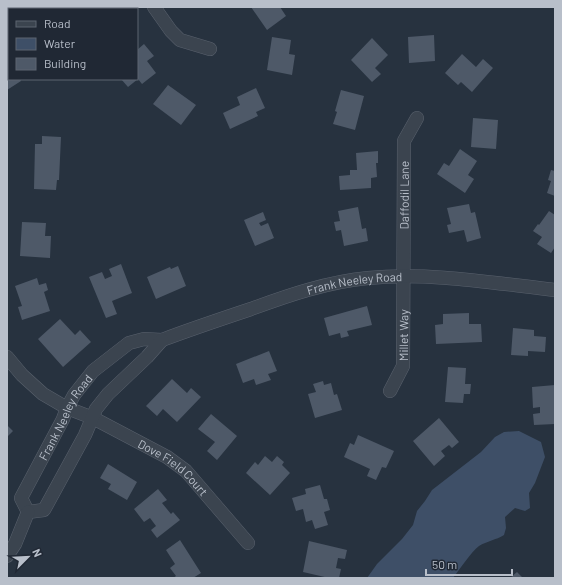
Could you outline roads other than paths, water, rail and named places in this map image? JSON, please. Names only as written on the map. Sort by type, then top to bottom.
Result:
[{"type":"street","points":[[154,7],[171,31],[180,40],[210,49]]},
{"type":"street","name":"Daffodil Lane","points":[[403,276],[404,141],[417,118]]},
{"type":"street","name":"Frank Neeley Road","points":[[162,340],[147,357],[108,394],[96,409],[87,415],[44,510],[28,512],[21,498],[74,395],[93,371],[129,343],[144,340],[162,340],[282,297],[333,283],[367,278],[403,276],[446,278],[555,290]]},
{"type":"street","name":"Millet Way","points":[[390,391],[403,366],[403,276]]},
{"type":"street","name":"Dove Field Court","points":[[7,357],[22,375],[42,394],[67,408],[87,415],[167,457],[186,471],[248,543]]},
{"type":"street","points":[[7,556],[15,544],[28,512]]},
{"type":"water","points":[[519,431],[541,442],[545,457],[535,483],[529,493],[530,508],[525,511],[515,508],[505,517],[506,528],[504,535],[479,546],[469,556],[453,578],[367,578],[377,564],[402,539],[413,525],[417,511],[432,490],[481,452],[495,437],[504,432]]}]
